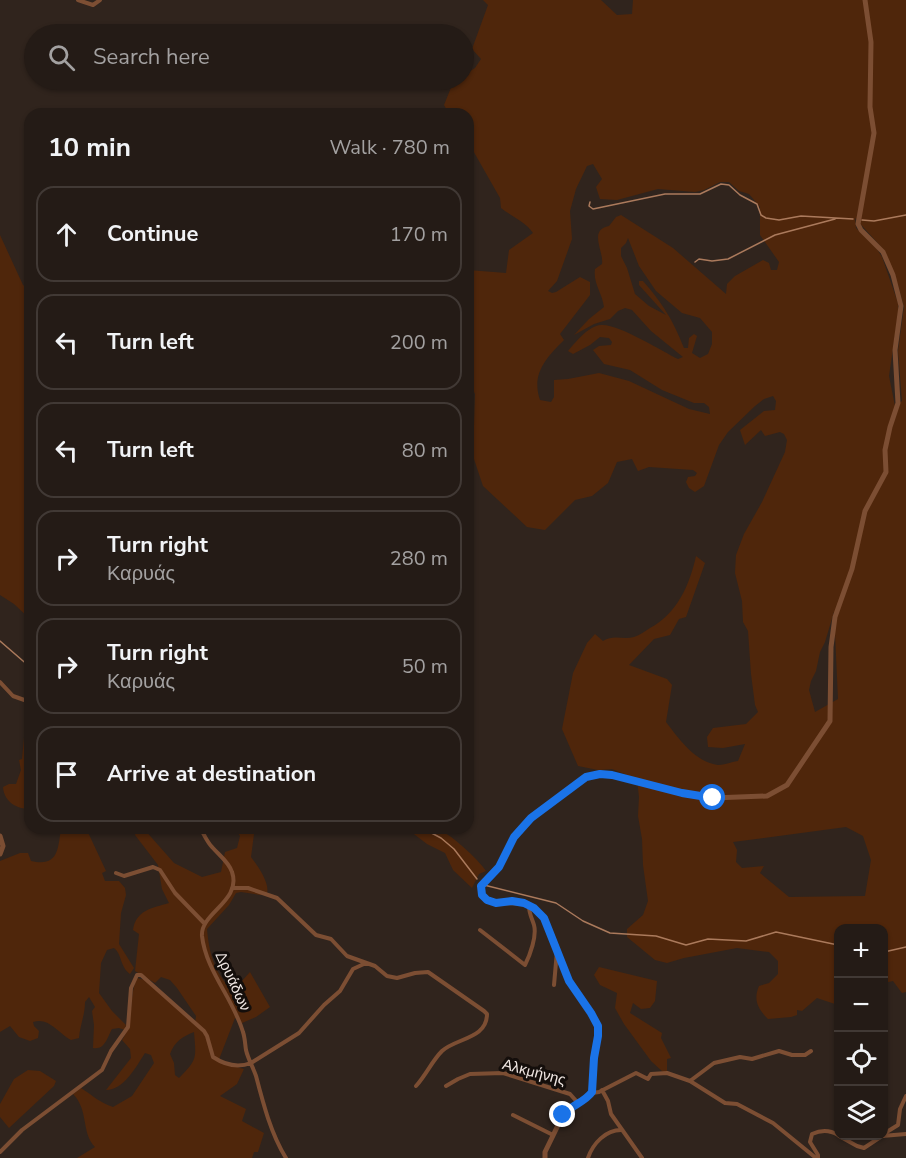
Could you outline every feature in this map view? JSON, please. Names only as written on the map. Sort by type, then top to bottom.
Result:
[{"type":"street","points":[[78,0],[93,5],[100,0]]},
{"type":"street","points":[[591,1093],[598,1026],[572,986],[544,917],[529,905],[515,901],[491,902],[483,896],[481,886],[499,867],[514,837],[531,818],[586,777],[600,774],[612,775],[682,793],[713,798],[767,796],[787,785],[830,721],[831,647],[835,617],[852,569],[865,511],[886,472],[885,450],[898,403],[895,350],[901,306],[893,275],[883,252],[858,224],[874,133],[870,107],[872,42],[865,0]]},
{"type":"street","points":[[0,682],[13,696],[24,700]]},
{"type":"street","points":[[116,873],[124,876],[153,867],[160,870],[175,893],[205,924],[227,900],[232,888],[231,870],[204,834]]},
{"type":"street","points":[[0,836],[3,846],[0,854]]},
{"type":"street","points":[[232,888],[248,888],[277,898],[316,935],[331,939],[347,956],[375,966],[392,978],[428,972],[487,1014],[487,1021],[479,1031],[464,1040],[451,1044],[441,1052],[416,1086]]},
{"type":"street","points":[[480,930],[525,965],[530,955],[535,927],[529,913],[529,905]]},
{"type":"street","name":"Δρυάδων","points":[[205,924],[202,932],[207,960],[226,992],[240,1024],[262,1103],[286,1158]]},
{"type":"street","points":[[554,985],[556,951]]},
{"type":"street","points":[[0,1152],[22,1130],[102,1070],[111,1051],[128,1027],[131,988],[137,975],[141,975],[204,1031],[215,1059],[236,1066],[251,1063],[299,1033],[340,991],[353,969],[366,963]]},
{"type":"street","points":[[690,1081],[714,1063],[740,1057],[752,1059],[779,1051],[792,1055],[805,1055],[811,1051]]},
{"type":"street","name":"Αλκμήνης","points":[[446,1086],[470,1074],[504,1073],[570,1094],[578,1104]]},
{"type":"street","points":[[545,1158],[564,1113],[572,1106],[591,1093],[636,1073],[648,1079],[651,1074],[666,1073],[690,1081],[725,1103],[737,1104],[773,1123],[817,1158]]},
{"type":"street","points":[[602,1090],[611,1114],[642,1158]]},
{"type":"street","points":[[888,1131],[899,1124],[900,1109],[906,1096]]},
{"type":"street","points":[[513,1115],[553,1135]]},
{"type":"street","points":[[588,1158],[604,1136],[612,1131],[622,1130]]},
{"type":"street","points":[[817,1158],[818,1155],[810,1142],[813,1134],[819,1131],[834,1132]]},
{"type":"street","points":[[888,1136],[906,1134]]},
{"type":"street","points":[[848,1140],[863,1148],[879,1140]]},
{"type":"shaded area","points":[[483,0],[601,0],[617,15],[632,14],[633,0],[906,0],[906,992],[902,993],[893,981],[888,982],[888,924],[834,924],[834,1004],[817,998],[802,1011],[797,1010],[797,1015],[768,1019],[759,1008],[756,996],[759,986],[769,983],[778,974],[778,961],[769,952],[737,948],[667,963],[655,960],[627,937],[627,929],[643,915],[648,901],[638,816],[637,779],[612,769],[598,770],[578,766],[562,729],[573,673],[587,643],[595,634],[603,641],[611,638],[634,637],[668,615],[686,587],[696,556],[705,563],[686,617],[679,619],[670,635],[654,639],[629,665],[667,679],[672,685],[666,722],[688,749],[702,759],[718,765],[738,761],[745,744],[723,748],[708,747],[707,737],[713,728],[746,724],[758,712],[751,674],[748,631],[743,622],[742,601],[735,573],[736,555],[785,452],[787,440],[780,432],[765,436],[761,430],[745,445],[740,430],[764,411],[775,410],[776,401],[773,396],[764,399],[728,432],[719,445],[704,486],[695,492],[686,482],[688,477],[695,476],[697,473],[693,470],[649,467],[638,471],[632,459],[617,462],[608,483],[592,496],[575,500],[545,530],[527,527],[483,486],[474,459],[474,270],[506,273],[509,250],[533,233],[522,222],[501,208],[500,198],[474,152],[474,108],[446,108],[444,105],[450,90],[474,90],[474,69],[481,59],[474,51],[474,44],[488,5]],"holes":[[[593,164],[602,179],[596,187],[600,199],[617,200],[658,189],[695,192],[720,182],[729,182],[739,191],[749,194],[760,207],[760,235],[779,262],[777,270],[771,270],[769,263],[763,260],[735,276],[727,284],[726,294],[673,248],[621,215],[616,217],[609,226],[599,232],[598,236],[602,264],[595,269],[595,274],[604,307],[574,335],[594,324],[610,319],[625,308],[632,310],[651,331],[683,357],[678,359],[618,328],[601,325],[587,331],[568,351],[573,354],[600,337],[609,338],[611,345],[599,346],[593,350],[604,364],[630,370],[662,390],[694,403],[704,403],[709,407],[710,414],[689,409],[629,381],[599,373],[554,380],[554,397],[551,402],[540,400],[537,382],[542,367],[551,353],[564,340],[560,334],[590,295],[590,282],[580,277],[556,292],[548,291],[557,281],[572,239],[570,211],[576,189],[587,166]],[[855,218],[884,250],[904,307],[898,351],[902,401],[895,406],[889,376],[898,303],[882,257],[856,228]],[[628,238],[639,266],[656,291],[682,313],[700,318],[712,332],[712,344],[708,354],[700,358],[692,353],[697,336],[694,334],[689,338],[688,348],[684,348],[667,313],[643,281],[639,281],[639,285],[666,315],[649,306],[635,294],[621,256],[621,248]],[[834,612],[838,699],[815,712],[809,690]],[[846,827],[863,836],[871,860],[865,896],[789,897],[760,873],[764,866],[742,868],[736,862],[737,850],[733,842]]]},
{"type":"shaded area","points":[[0,235],[24,286],[24,613],[0,595]]},
{"type":"shaded area","points":[[24,738],[24,808],[9,801],[3,787],[16,784],[21,770],[19,760],[22,759]]},
{"type":"shaded area","points":[[60,834],[89,834],[106,871],[102,873],[105,881],[119,881],[125,888],[119,944],[134,968],[130,974],[124,968],[117,951],[114,948],[107,950],[101,963],[99,993],[126,1025],[125,1030],[112,1029],[105,1043],[97,1048],[93,1048],[92,1011],[95,1007],[89,997],[85,1002],[79,1038],[71,1040],[49,1024],[39,1021],[33,1022],[39,1031],[38,1038],[30,1041],[19,1037],[10,1026],[0,1032],[0,861],[20,853],[28,853],[31,861],[47,861],[52,859],[57,850]]},
{"type":"shaded area","points":[[135,834],[148,834],[174,863],[202,877],[221,872],[225,852],[237,848],[239,834],[254,834],[251,857],[265,879],[267,893],[260,895],[236,893],[229,905],[207,929],[213,962],[232,992],[250,972],[270,1007],[242,1023],[235,1018],[218,1062],[244,1069],[237,1084],[220,1096],[246,1109],[242,1121],[264,1133],[258,1152],[254,1152],[252,1158],[77,1158],[95,1147],[88,1135],[81,1107],[73,1094],[81,1088],[113,1107],[132,1096],[154,1063],[151,1055],[145,1053],[124,1082],[106,1090],[131,1058],[130,1049],[122,1040],[129,1025],[137,978],[145,980],[195,1023],[196,1016],[170,980],[161,977],[155,983],[135,971],[139,934],[133,930],[135,923],[146,911],[169,903],[162,889],[158,865]],"holes":[[[194,1032],[195,1053],[190,1066],[179,1078],[175,1075],[174,1063],[170,1054],[179,1040]]]},
{"type":"shaded area","points":[[414,834],[447,834],[463,846],[486,871],[479,874],[472,888],[453,870],[445,853]]},
{"type":"shaded area","points":[[599,967],[657,981],[655,1001],[650,1008],[641,1009],[633,1003],[630,1013],[662,1033],[661,1038],[671,1058],[667,1059],[667,1072],[663,1072],[651,1061],[624,1024],[615,1008],[617,993],[600,985],[594,975]]},
{"type":"shaded area","points":[[28,1070],[40,1071],[56,1081],[54,1086],[9,1128],[0,1117],[0,1104],[14,1079]]},
{"type":"waterway","points":[[590,202],[589,206],[593,209],[665,194],[700,194],[721,184],[729,185],[740,195],[757,204],[761,215],[766,218],[779,220],[801,216],[853,219]]},
{"type":"waterway","points":[[862,220],[874,221],[906,215]]},
{"type":"waterway","points":[[695,262],[699,259],[712,261],[728,259],[775,235],[835,219]]},
{"type":"waterway","points":[[0,641],[24,662]]},
{"type":"waterway","points":[[433,834],[454,849],[477,879]]},
{"type":"waterway","points":[[484,885],[556,903],[583,921],[610,933],[656,936],[686,945],[708,939],[746,941],[776,932],[834,944]]},
{"type":"waterway","points":[[888,951],[906,947]]},
{"type":"route","points":[[563,1115],[569,1108],[591,1095],[598,1036],[597,1024],[569,981],[542,914],[524,903],[512,901],[496,903],[487,900],[482,895],[481,886],[499,867],[514,837],[531,818],[586,777],[600,774],[612,775],[682,793],[713,798]]}]
